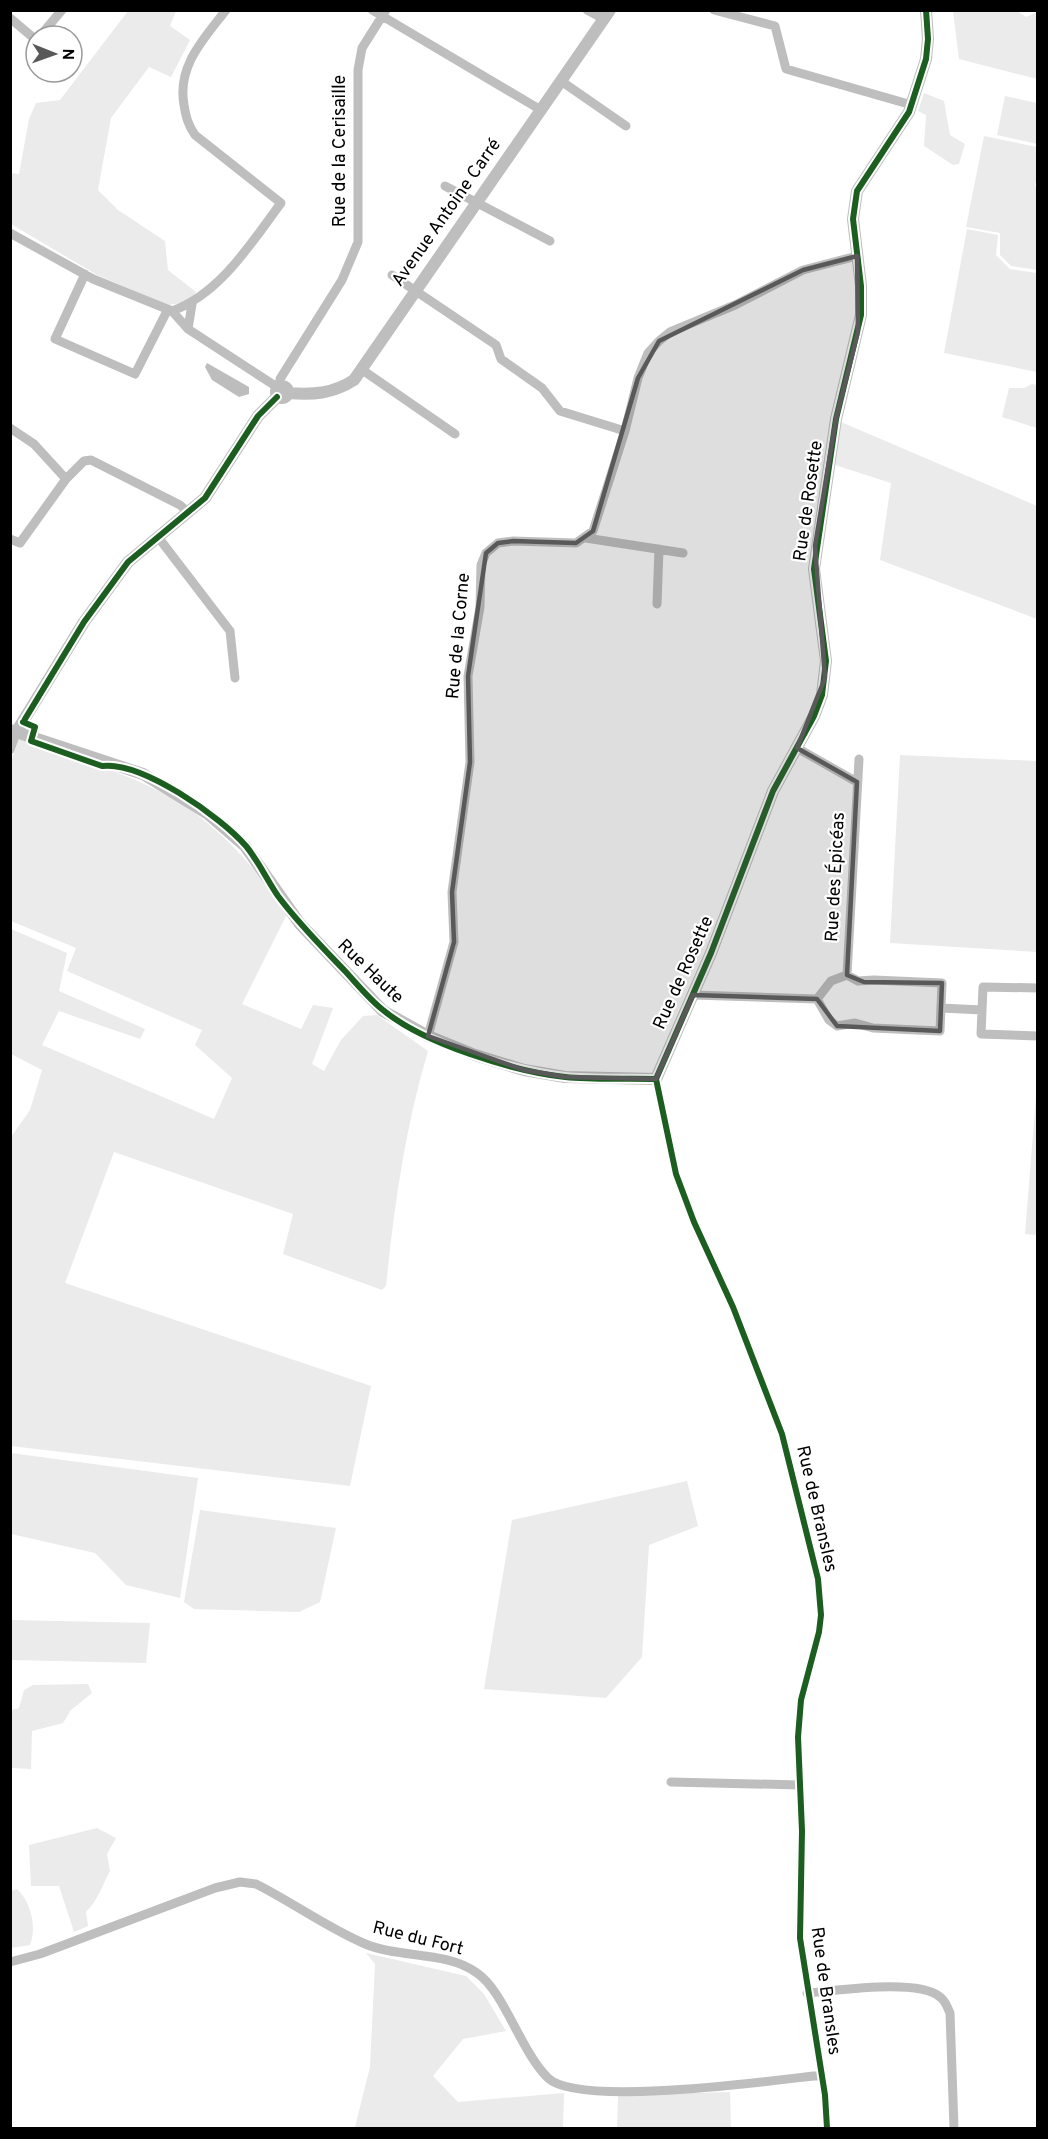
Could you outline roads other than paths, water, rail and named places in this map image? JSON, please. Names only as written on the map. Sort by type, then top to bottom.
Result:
[{"type":"street","points":[[50,24],[62,10]]},
{"type":"street","points":[[85,274],[56,339],[135,374],[170,310],[192,304],[243,254],[281,203],[195,135],[188,125],[181,88],[185,68],[226,10]]},
{"type":"street","points":[[372,10],[384,14],[541,110]]},
{"type":"street","points":[[587,10],[607,15]]},
{"type":"street","points":[[714,10],[775,26],[786,69],[912,105]]},
{"type":"street","name":"Rue de Rosette","points":[[656,1079],[664,1056],[711,953],[774,791],[814,716],[825,678],[826,661],[814,569],[815,546],[836,419],[858,332],[861,286],[853,219],[857,191],[912,105],[926,59],[928,39],[926,10]]},
{"type":"street","name":"Rue de la Cerisaille","points":[[14,730],[84,622],[128,562],[205,498],[258,416],[281,391],[280,379],[342,280],[358,242],[358,70],[362,48],[384,14]]},
{"type":"street","name":"Avenue Antoine Carré","points":[[281,391],[320,394],[338,390],[354,380],[607,15]]},
{"type":"street","points":[[10,18],[24,30]]},
{"type":"street","points":[[561,81],[626,126]]},
{"type":"street","points":[[445,186],[550,241]]},
{"type":"street","points":[[10,233],[85,274],[170,310],[188,329],[281,391]]},
{"type":"street","points":[[586,538],[593,531],[644,362],[658,341],[670,332],[735,305],[803,270],[857,256]]},
{"type":"street","points":[[392,275],[496,345],[501,359],[542,388],[560,411],[625,431]]},
{"type":"street","points":[[188,329],[192,304]]},
{"type":"street","points":[[361,369],[455,434]]},
{"type":"street","points":[[10,428],[34,444],[66,479]]},
{"type":"street","points":[[10,539],[20,543],[66,479],[84,460],[91,460],[180,505],[189,513]]},
{"type":"street","points":[[158,537],[230,631],[235,678]]},
{"type":"street","name":"Rue de la Corne","points":[[428,1036],[454,942],[452,892],[470,762],[468,676],[480,607],[481,565],[486,553],[498,543],[576,543],[586,538],[683,553]]},
{"type":"street","points":[[657,604],[659,549]]},
{"type":"street","points":[[10,750],[14,730]]},
{"type":"street","name":"Rue Haute","points":[[14,730],[143,774],[208,814],[245,846],[300,924],[383,1011],[428,1036],[475,1055],[524,1070],[565,1077],[656,1079]]},
{"type":"street","points":[[797,748],[857,782]]},
{"type":"street","name":"Rue des Épicéas","points":[[847,975],[859,759]]},
{"type":"street","points":[[847,975],[864,982],[874,980],[942,983],[940,1031],[873,1028],[855,1023],[837,1026],[829,1020],[817,999],[831,981],[847,975]]},
{"type":"street","points":[[1038,988],[983,987],[981,1034],[1038,1036]]},
{"type":"street","points":[[693,995],[817,999]]},
{"type":"street","points":[[941,1008],[982,1010]]},
{"type":"street","name":"Rue de Bransles","points":[[656,1079],[676,1174],[693,1222],[733,1307],[782,1434],[818,1579],[821,1615],[819,1632],[801,1700],[800,1938],[807,1993],[822,2075],[827,2128]]},
{"type":"street","points":[[670,1782],[800,1785]]},
{"type":"street","name":"Rue du Fort","points":[[10,1962],[40,1954],[215,1887],[240,1882],[256,1884],[364,1943],[462,1965],[478,1973],[493,1991],[538,2067],[549,2080],[562,2087],[587,2091],[657,2091],[742,2086],[822,2075]]},
{"type":"street","points":[[807,1993],[868,1988],[917,1988],[940,1996],[950,2013],[954,2128]]}]
